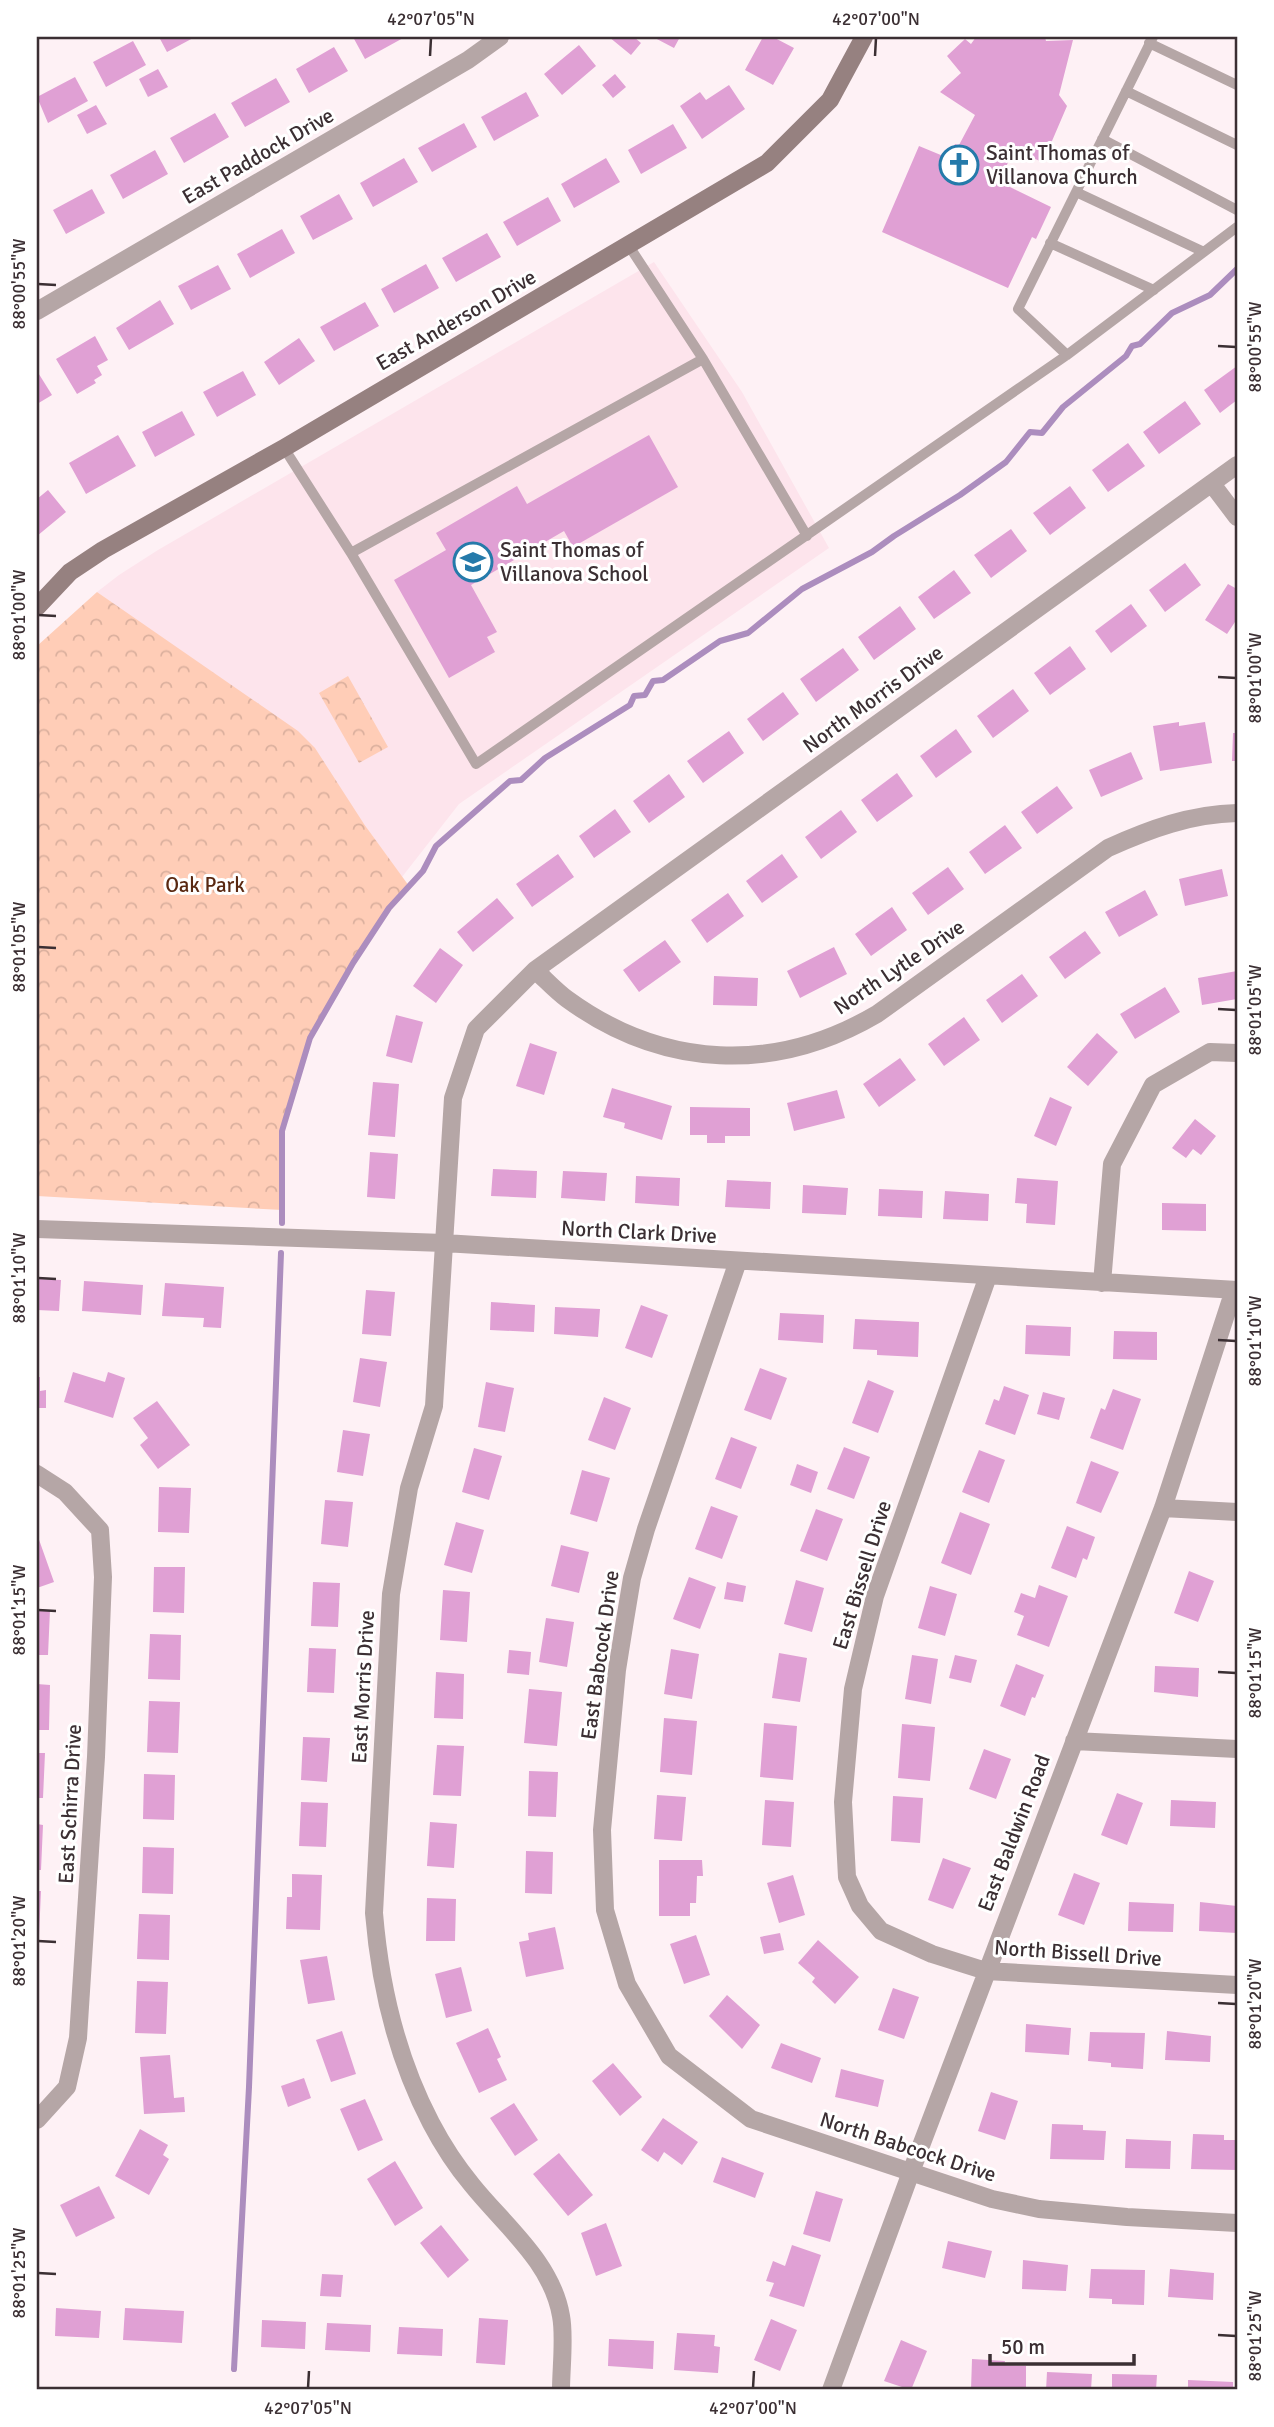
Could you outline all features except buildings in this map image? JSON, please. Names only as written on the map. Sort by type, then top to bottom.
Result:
[{"type":"street","name":"East Paddock Drive","points":[[37,311],[468,60],[500,37]]},
{"type":"street","name":"East Anderson Drive","points":[[37,607],[70,572],[103,550],[629,246],[767,163],[830,100],[864,37]]},
{"type":"street","name":"North Morris Drive","points":[[535,971],[1237,465]]},
{"type":"street","points":[[1212,484],[1237,517]]},
{"type":"street","name":"North Lytle Drive","points":[[535,971],[565,998],[593,1016],[641,1040],[700,1054],[760,1055],[782,1051],[836,1037],[877,1014],[1108,848],[1144,831],[1174,822],[1237,813]]},
{"type":"street","name":"East Morris Drive","points":[[535,971],[476,1029],[453,1098],[434,1406],[409,1488],[391,1594],[374,1891],[378,1956],[400,2049],[431,2123],[471,2185],[514,2231],[548,2280],[561,2316],[561,2390]]},
{"type":"street","points":[[1102,1283],[1112,1164],[1153,1085],[1210,1052],[1237,1053]]},
{"type":"street","name":"North Clark Drive","points":[[37,1228],[444,1244],[1236,1290]]},
{"type":"street","name":"East Babcock Drive","points":[[627,1984],[605,1910],[603,1830],[617,1670],[632,1578],[646,1529],[738,1261]]},
{"type":"street","name":"East Bissell Drive","points":[[881,1931],[860,1906],[847,1877],[843,1802],[853,1689],[875,1596],[988,1276]]},
{"type":"street","name":"East Baldwin Road","points":[[831,2390],[986,1971],[1163,1508],[1236,1290]]},
{"type":"street","name":"East Schirra Drive","points":[[37,1474],[65,1492],[100,1530],[103,1577],[96,1757],[78,2038],[67,2087],[37,2120]]},
{"type":"street","points":[[1163,1508],[1237,1512]]},
{"type":"street","points":[[1073,1741],[1237,1749]]},
{"type":"street","name":"North Bissell Drive","points":[[881,1931],[932,1954],[986,1971],[1237,1985]]},
{"type":"street","name":"North Babcock Drive","points":[[627,1984],[669,2056],[751,2119],[992,2199],[1039,2208],[1127,2217],[1237,2223]]},
{"type":"lane","points":[[1067,355],[1018,309],[1151,40],[1237,85]]},
{"type":"lane","points":[[1126,91],[1237,145]]},
{"type":"lane","points":[[1102,139],[1237,210]]},
{"type":"lane","points":[[1076,192],[1204,252]]},
{"type":"lane","points":[[284,447],[351,553],[476,764],[1067,355],[1237,228]]},
{"type":"lane","points":[[1050,243],[1154,290]]},
{"type":"lane","points":[[629,246],[703,359],[807,536]]},
{"type":"lane","points":[[351,553],[703,359]]},
{"type":"shaded area","name":"Saint Thomas of Villanova School","points":[[654,262],[742,392],[829,548],[459,804],[402,877],[364,824],[117,606],[97,592],[158,550]]},
{"type":"green space","name":"Oak Park","points":[[97,592],[298,731],[315,748],[364,824],[409,886],[389,908],[353,963],[310,1038],[282,1131],[282,1210],[37,1196],[37,646]]},
{"type":"green space","points":[[348,676],[388,747],[359,763],[319,693]]},
{"type":"waterway","points":[[282,1223],[282,1131],[310,1038],[353,963],[389,908],[423,871],[436,846],[510,781],[521,780],[545,758],[630,705],[634,696],[645,695],[653,681],[663,680],[720,641],[748,633],[802,589],[872,552],[1006,462],[1030,432],[1042,433],[1063,407],[1126,356],[1132,346],[1140,344],[1172,313],[1210,295],[1237,269]]},
{"type":"waterway","points":[[234,2369],[249,2087],[281,1253]]},
{"type":"place","name":"Saint Thomas of Villanova Church","points":[[959,165]]},
{"type":"place","name":"Saint Thomas of Villanova School","points":[[473,562]]}]
